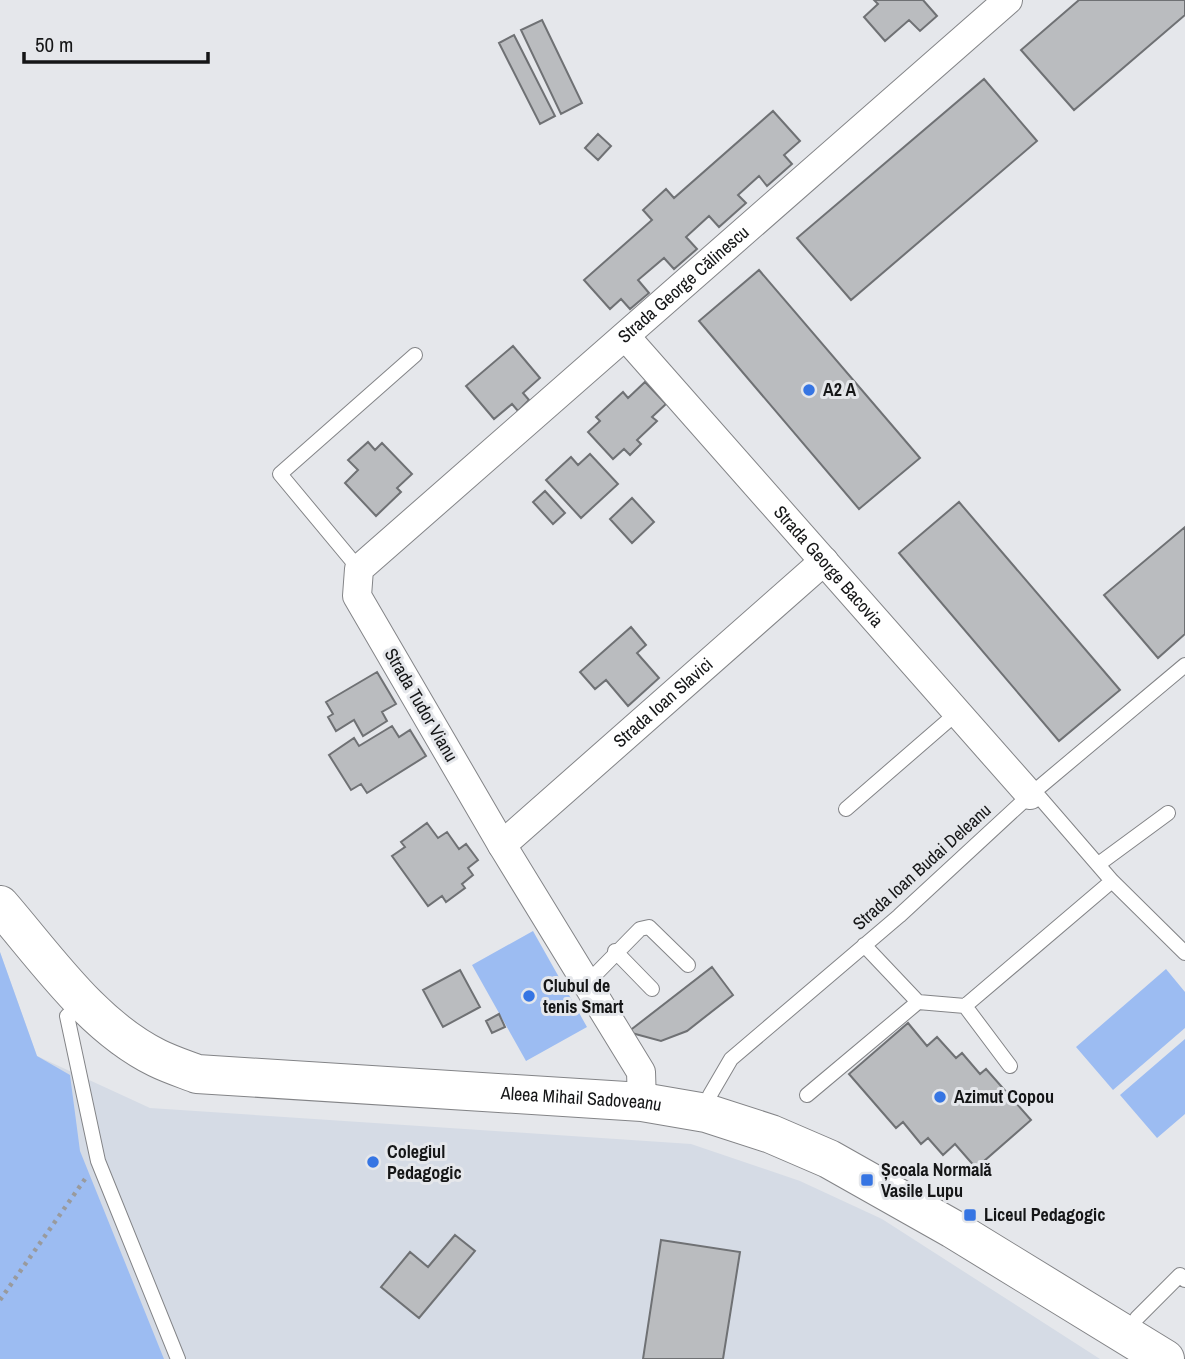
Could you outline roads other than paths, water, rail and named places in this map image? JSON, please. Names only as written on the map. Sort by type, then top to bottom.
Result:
[{"type":"main road","name":"Aleea Mihail Sadoveanu","points":[[0,905],[84,1001],[116,1031],[156,1058],[197,1074],[642,1102],[706,1112],[829,1159],[953,1229],[1165,1359]]},
{"type":"street","name":"Strada George Călinescu","points":[[359,569],[1008,0]]},
{"type":"street","name":"Strada George Bacovia","points":[[626,337],[1033,794]]},
{"type":"street","name":"Strada Ioan Slavici","points":[[502,845],[824,561]]},
{"type":"street","name":"Strada Tudor Vianu","points":[[359,569],[357,596],[502,845],[641,1072],[642,1102]]},
{"type":"lane","points":[[359,569],[280,474],[415,355]]},
{"type":"lane","name":"Strada Ioan Budai Deleanu","points":[[706,1112],[710,1094],[731,1059],[1033,794],[1185,665]]},
{"type":"lane","points":[[846,809],[958,712]]},
{"type":"lane","points":[[1033,794],[1100,863],[1112,881],[1185,953]]},
{"type":"lane","points":[[1100,863],[1168,813]]},
{"type":"lane","points":[[864,944],[918,1002],[965,1006],[1112,881]]},
{"type":"lane","points":[[587,983],[615,951],[640,929],[649,927],[688,965]]},
{"type":"lane","points":[[615,951],[652,989]]},
{"type":"lane","points":[[84,1001],[67,1016],[98,1161],[177,1359]]},
{"type":"lane","points":[[807,1095],[918,1002]]},
{"type":"lane","points":[[965,1006],[1010,1066]]},
{"type":"lane","points":[[1126,1335],[1137,1318],[1180,1275],[1185,1280]]},
{"type":"place","name":"A2 A","points":[[809,390]]},
{"type":"place","name":"Clubul de tenis Smart","points":[[529,996]]},
{"type":"place","name":"Azimut Copou","points":[[940,1097]]},
{"type":"place","name":"Colegiul Pedagogic","points":[[373,1162]]},
{"type":"place","name":"Școala Normală Vasile Lupu","points":[[867,1180]]},
{"type":"place","name":"Liceul Pedagogic","points":[[970,1215]]}]
